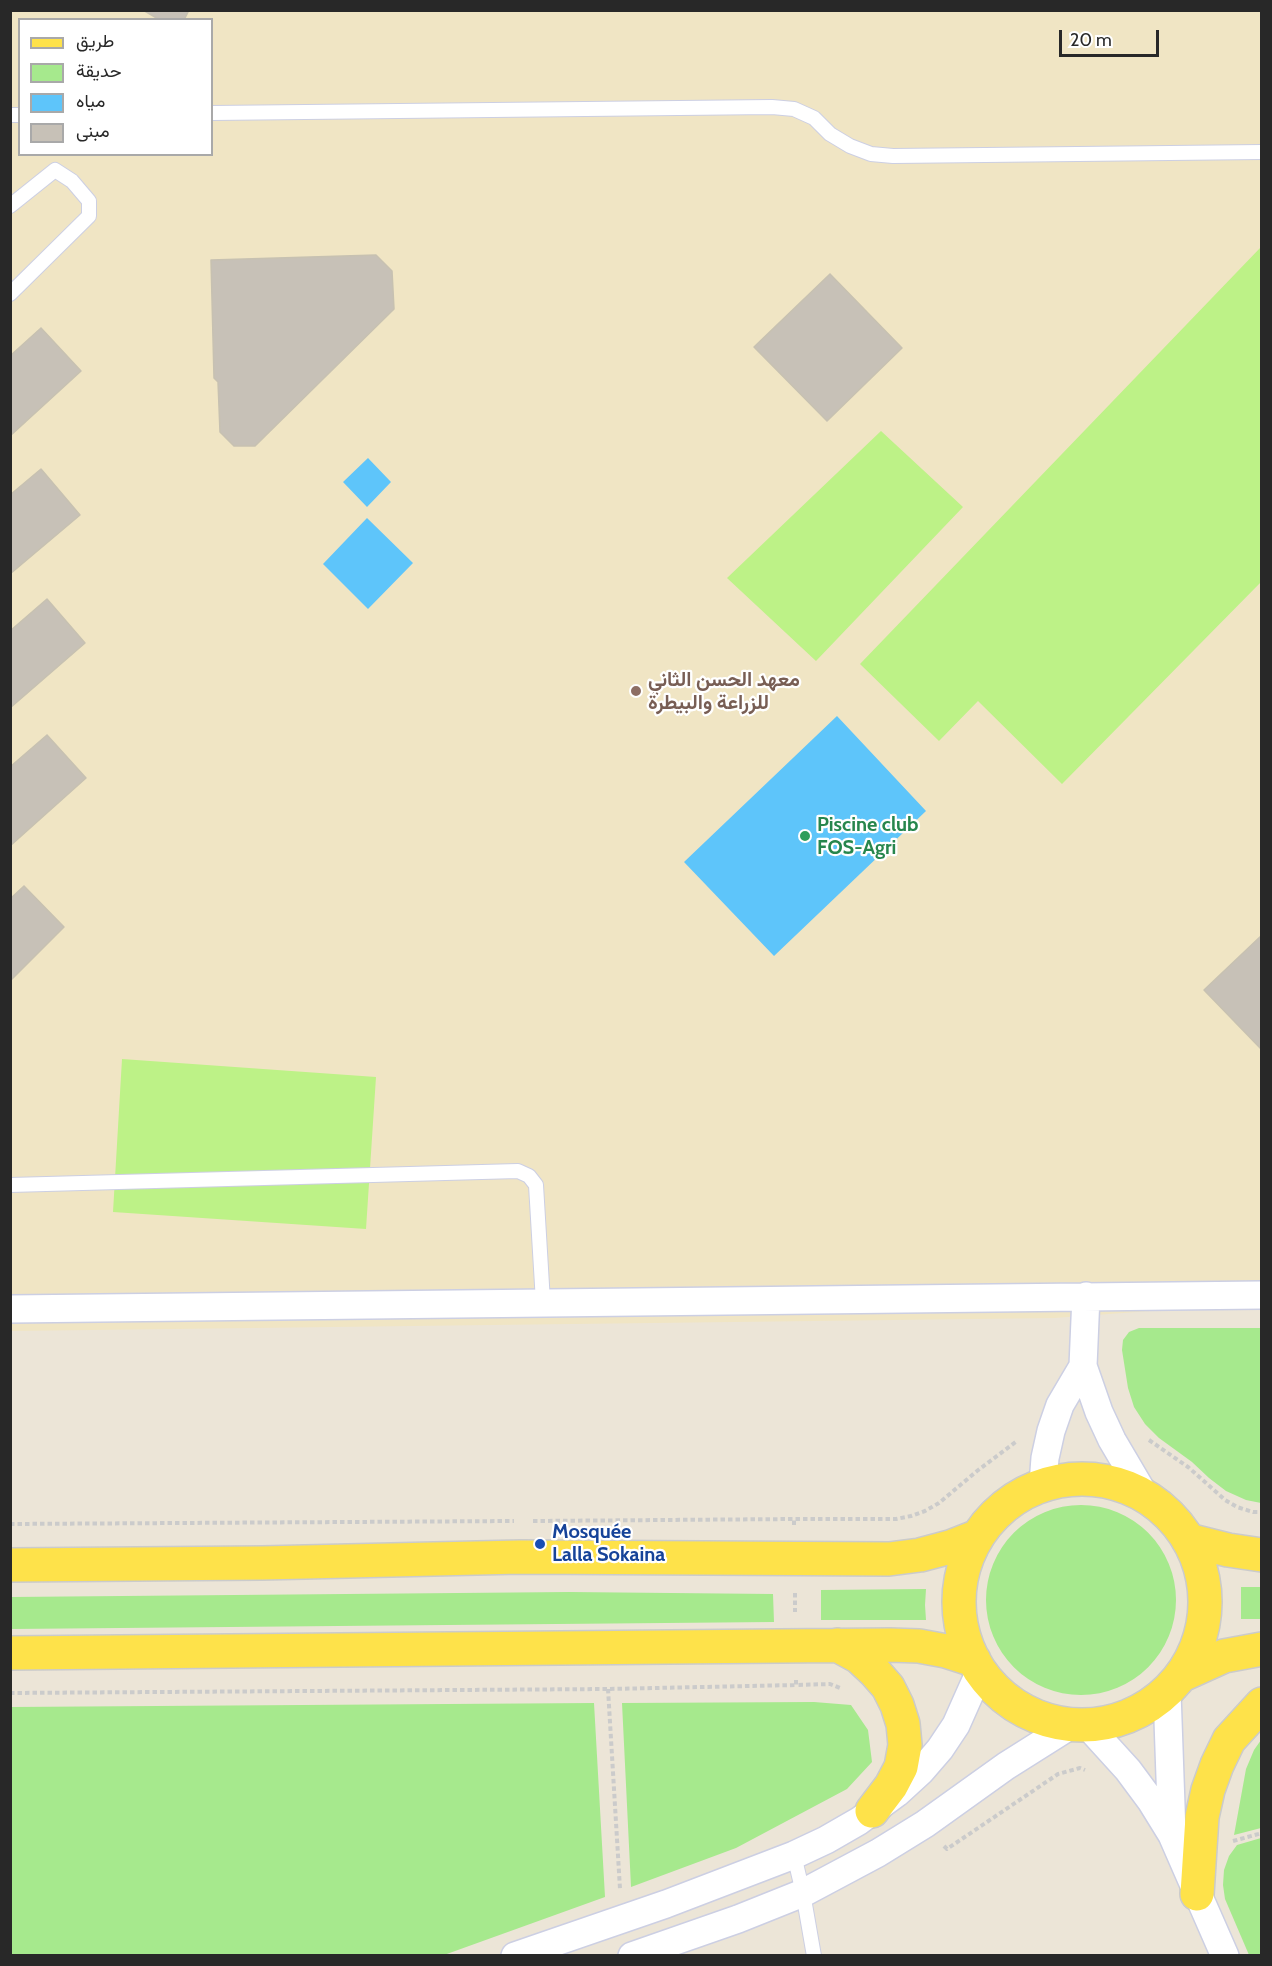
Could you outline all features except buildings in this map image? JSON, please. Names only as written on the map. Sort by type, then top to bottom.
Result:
[{"type":"main road","points":[[1175,1683],[1193,1657],[1200,1638],[1205,1608],[1203,1578],[1188,1540],[1162,1508],[1145,1496],[1113,1482],[1078,1478],[1043,1484],[1023,1492],[990,1519],[967,1555],[960,1576],[957,1598],[958,1619],[964,1640],[977,1665],[998,1692],[1020,1708],[1045,1719],[1080,1725],[1117,1721],[1144,1710],[1175,1683],[1224,1656],[1262,1649]]},
{"type":"main road","points":[[10,1565],[262,1563],[520,1557],[889,1559],[950,1547],[978,1536]]},
{"type":"main road","points":[[1188,1540],[1228,1550],[1262,1555]]},
{"type":"main road","points":[[10,1653],[796,1645],[919,1646],[946,1651],[977,1665]]},
{"type":"main road","points":[[837,1645],[859,1657],[888,1687],[903,1724],[905,1745],[901,1767],[891,1786],[872,1811]]},
{"type":"main road","points":[[1197,1894],[1202,1817],[1211,1782],[1229,1740],[1262,1704]]},
{"type":"street","points":[[10,1310],[1262,1295]]},
{"type":"street","points":[[1086,1296],[1083,1366],[1099,1412],[1112,1440],[1145,1496]]},
{"type":"street","points":[[1043,1484],[1045,1458],[1051,1431],[1060,1405],[1083,1366]]},
{"type":"street","points":[[515,1956],[621,1920],[794,1855],[826,1840],[872,1811],[921,1771],[940,1749],[969,1699],[977,1665]]},
{"type":"street","points":[[1172,1835],[1175,1683]]},
{"type":"street","points":[[632,1956],[738,1919],[803,1893],[878,1853],[925,1824],[1005,1766],[1080,1725],[1128,1770],[1172,1835],[1225,1956]]},
{"type":"lane","points":[[213,112],[772,107],[794,109],[814,118],[830,134],[850,146],[871,154],[893,156],[1262,152]]},
{"type":"lane","points":[[10,206],[55,170],[72,181],[89,201],[89,216],[10,294]]},
{"type":"lane","points":[[10,1185],[518,1171],[529,1176],[537,1185],[543,1302]]},
{"type":"lane","points":[[794,1855],[814,1956]]},
{"type":"path","points":[[532,1521],[896,1518],[911,1516],[939,1503],[1021,1438]]},
{"type":"path","points":[[1148,1438],[1188,1467],[1225,1500],[1237,1507],[1262,1512]]},
{"type":"path","points":[[794,1519],[796,1684]]},
{"type":"path","points":[[10,1524],[520,1521]]},
{"type":"path","points":[[10,1693],[608,1689],[796,1684],[830,1684],[845,1689]]},
{"type":"path","points":[[608,1689],[621,1920]]},
{"type":"path","points":[[925,1824],[947,1850],[1058,1773],[1080,1768],[1090,1771]]},
{"type":"shaded area","name":"معهد الحسن الثاني للزراعة والبيطرة","points":[[10,11],[1261,11],[1261,1303],[1054,1318],[11,1331]]},
{"type":"green space","points":[[1261,247],[1261,582],[1062,784],[978,701],[939,741],[860,664]]},
{"type":"green space","points":[[881,431],[963,507],[816,661],[727,578]]},
{"type":"green space","points":[[122,1059],[376,1077],[366,1229],[113,1212]]},
{"type":"green space","points":[[1139,1328],[1261,1328],[1261,1503],[1246,1500],[1226,1491],[1159,1438],[1145,1424],[1134,1407],[1128,1388],[1122,1350],[1123,1340],[1129,1332]]},
{"type":"green space","points":[[1081,1505],[1117,1512],[1134,1521],[1148,1533],[1160,1547],[1169,1564],[1176,1600],[1169,1636],[1160,1653],[1148,1667],[1134,1679],[1117,1688],[1081,1695],[1045,1688],[1028,1679],[1014,1667],[1002,1653],[993,1636],[986,1600],[993,1564],[1002,1547],[1014,1533],[1028,1521],[1045,1512]]},
{"type":"green space","points":[[1241,1587],[1261,1587],[1261,1619],[1241,1619]]},
{"type":"green space","points":[[926,1589],[926,1620],[821,1620],[821,1590]]},
{"type":"green space","points":[[569,1592],[773,1594],[774,1622],[11,1629],[11,1597]]},
{"type":"green space","points":[[814,1702],[851,1705],[868,1730],[872,1762],[847,1789],[736,1848],[631,1887],[622,1703]]},
{"type":"green space","points":[[594,1703],[605,1897],[444,1955],[11,1955],[11,1707]]},
{"type":"green space","points":[[1261,1740],[1261,1828],[1234,1835],[1246,1769]]},
{"type":"green space","points":[[1261,1838],[1261,1955],[1249,1955],[1225,1899],[1224,1870],[1229,1856],[1237,1845]]},
{"type":"water","points":[[368,458],[391,482],[367,507],[343,482]]},
{"type":"water","points":[[367,518],[413,563],[368,609],[323,564]]},
{"type":"water","name":"Piscine club FOS-Agri","points":[[837,716],[926,811],[774,956],[684,862]]},
{"type":"place","name":"معهد الحسن الثاني للزراعة والبيطرة","points":[[636,691]]},
{"type":"place","name":"Piscine club FOS-Agri","points":[[805,836]]},
{"type":"place","name":"Mosquée Lalla Sokaina","points":[[540,1544]]}]
